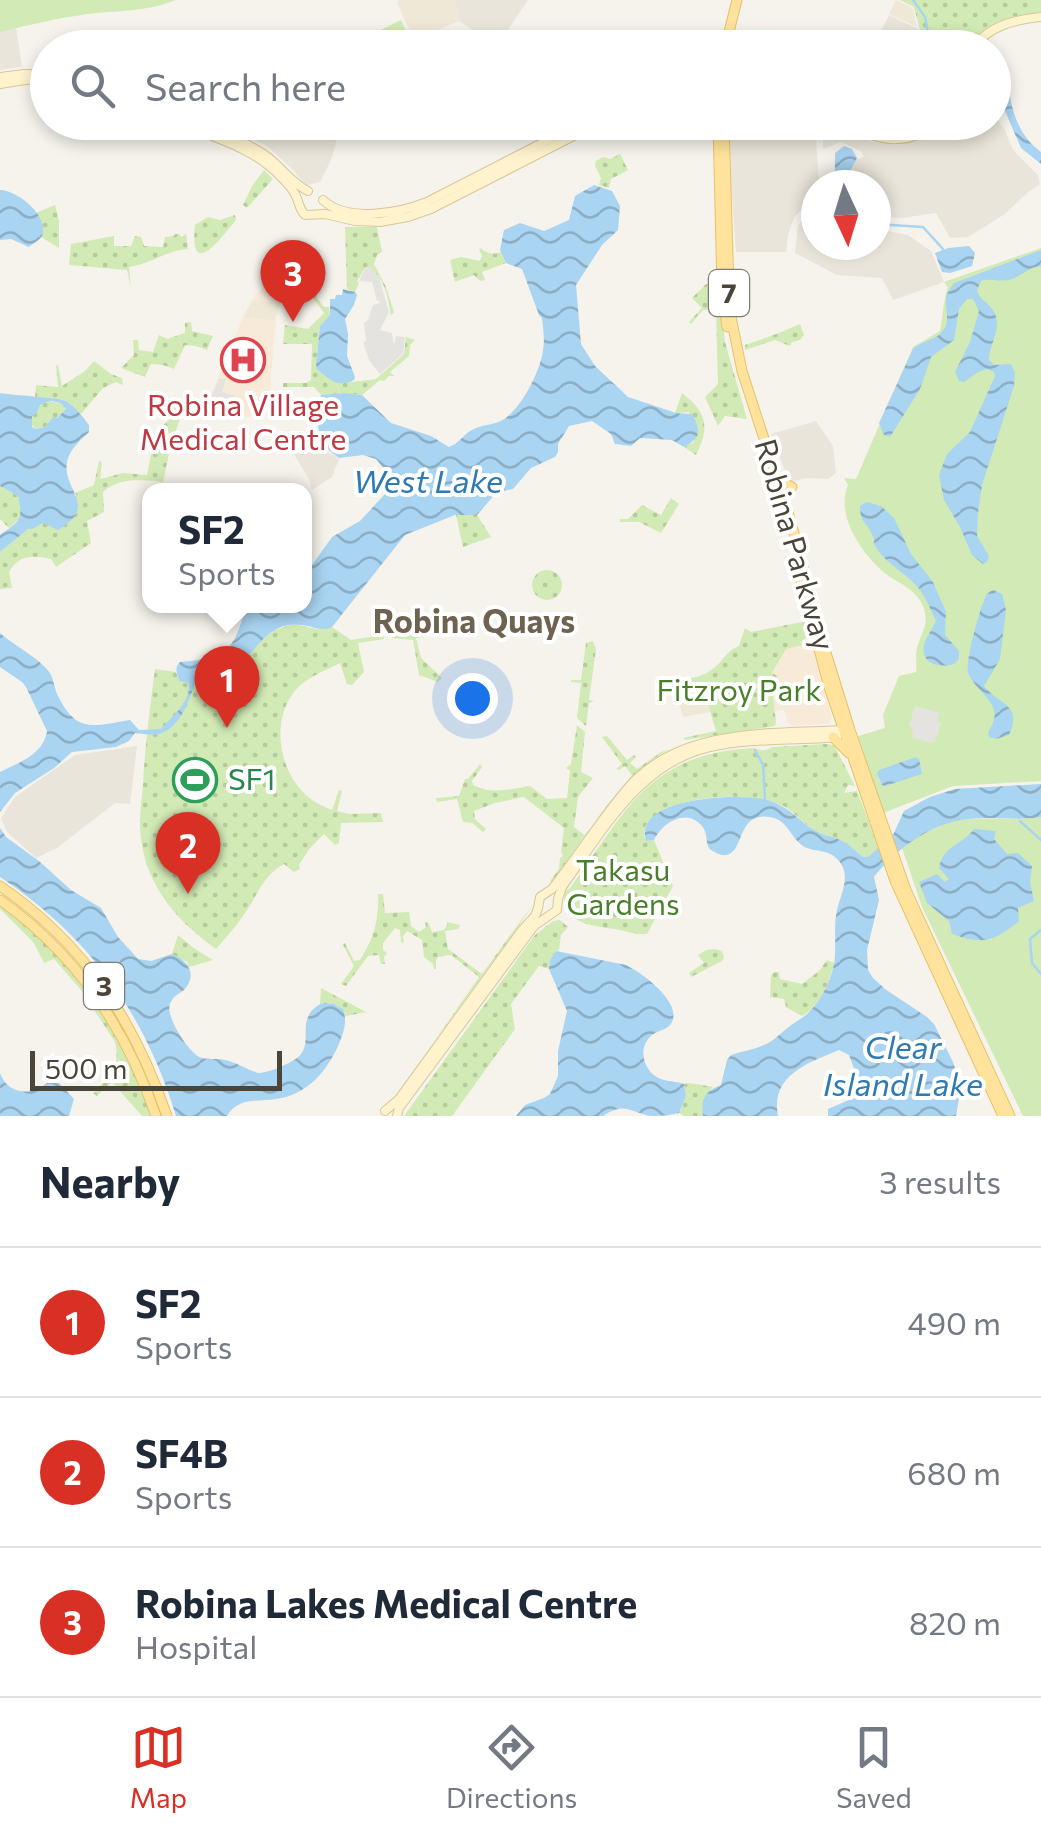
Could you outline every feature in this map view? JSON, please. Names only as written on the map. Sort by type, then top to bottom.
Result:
[{"type":"main road","points":[[732,30],[740,0]]},
{"type":"main road","points":[[992,30],[1009,22],[1041,20]]},
{"type":"main road","points":[[0,81],[30,73]]},
{"type":"main road","points":[[222,140],[261,160],[290,186],[304,214],[367,222],[416,215],[566,140]]},
{"type":"main road","points":[[235,140],[256,149],[297,185],[318,194],[332,207],[365,214],[428,202],[548,140]]},
{"type":"main road","name":"Robina Parkway","points":[[721,140],[722,290],[740,385],[784,521],[842,733],[893,865],[1006,1116]]},
{"type":"main road","name":"Robina Parkway","points":[[722,140],[731,317],[745,382],[785,503],[842,733],[882,835]]},
{"type":"main road","points":[[298,203],[308,191]]},
{"type":"main road","points":[[316,214],[323,200]]},
{"type":"main road","points":[[778,480],[793,489],[785,503]]},
{"type":"main road","points":[[376,1116],[399,1099],[535,916],[539,899],[559,880],[628,788],[654,765],[695,744],[721,738],[842,733]]},
{"type":"main road","points":[[386,1111],[396,1116],[534,926],[557,910],[562,887],[632,793],[652,774],[672,761],[722,744],[842,733]]},
{"type":"main road","name":"3","points":[[0,886],[62,937],[104,987],[142,1050],[168,1116]]},
{"type":"main road","points":[[546,893],[558,899]]},
{"type":"main road","name":"3","points":[[0,900],[51,942],[96,994],[134,1059],[156,1116]]},
{"type":"main road","points":[[538,908],[550,914]]},
{"type":"shaded area","points":[[455,0],[528,0],[508,30],[473,30],[459,21]]},
{"type":"shaded area","points":[[455,0],[459,21],[438,30],[409,30],[397,3]]},
{"type":"shaded area","points":[[896,0],[913,8],[917,27],[889,14]]},
{"type":"shaded area","points":[[889,15],[918,30],[882,30]]},
{"type":"shaded area","points":[[16,28],[22,67],[0,70],[0,32]]},
{"type":"shaded area","points":[[256,140],[336,140],[320,182],[308,185]]},
{"type":"shaded area","points":[[730,140],[816,140],[818,170],[801,170],[801,210],[794,218],[786,252],[736,252]]},
{"type":"shaded area","points":[[867,140],[897,145],[918,140],[1009,140],[1013,150],[1038,175],[1040,184],[1005,214],[968,237],[950,238],[936,213],[891,217],[891,170],[850,170],[855,160],[863,157],[862,152],[841,142],[823,149],[823,141]]},
{"type":"shaded area","points":[[801,222],[801,256],[795,253]]},
{"type":"shaded area","points":[[891,232],[908,235],[931,251],[944,282],[893,300],[882,278],[837,275],[808,260],[891,260]]},
{"type":"shaded area","points":[[292,250],[305,267],[304,277],[288,291],[276,317],[269,404],[249,417],[212,404],[209,400],[243,317]]},
{"type":"shaded area","points":[[370,266],[379,277],[389,312],[380,330],[392,333],[394,346],[396,336],[405,337],[403,354],[380,374],[369,360],[363,342],[364,323],[373,305],[380,303],[372,282],[359,281]]},
{"type":"shaded area","points":[[253,301],[280,303],[274,320],[243,317]]},
{"type":"shaded area","points":[[219,379],[226,379],[222,392],[235,396],[236,408],[243,415],[210,400]]},
{"type":"shaded area","points":[[816,421],[833,446],[836,473],[828,479],[789,482],[771,434]]},
{"type":"shaded area","points":[[317,432],[328,452],[339,459],[332,477],[312,490],[312,483],[290,448]]},
{"type":"shaded area","points":[[812,643],[832,718],[828,724],[792,726],[784,710],[775,711],[777,676],[772,674],[786,649]]},
{"type":"shaded area","points":[[704,694],[710,712],[683,717],[678,700]]},
{"type":"shaded area","points":[[915,706],[940,713],[937,721],[941,723],[932,743],[913,738],[909,726]]},
{"type":"shaded area","points":[[137,746],[130,804],[115,803],[57,848],[36,858],[7,832],[1,818],[15,797],[75,755]]},
{"type":"shaded area","points":[[165,820],[201,834],[203,828],[212,825],[211,850],[200,849],[201,842],[181,841],[160,830]]},
{"type":"green space","points":[[0,0],[176,0],[0,32]]},
{"type":"green space","points":[[900,0],[1041,0],[1041,12],[1000,21],[984,30],[920,30],[914,7]]},
{"type":"green space","points":[[401,20],[406,30],[381,30]]},
{"type":"green space","points":[[620,154],[628,170],[611,179],[609,188],[599,185],[596,161]]},
{"type":"green space","points":[[264,170],[273,179],[247,208],[243,205]]},
{"type":"green space","points":[[55,205],[59,248],[41,237],[43,230],[36,213]]},
{"type":"green space","points":[[235,215],[236,220],[215,245],[208,251],[197,251],[195,225],[208,217],[220,220]]},
{"type":"green space","points":[[345,227],[377,227],[382,252],[374,264],[386,287],[394,312],[391,316],[378,276],[366,267],[355,292],[347,289]]},
{"type":"green space","points":[[186,234],[188,249],[129,267],[131,288],[127,270],[69,265],[71,244],[114,236],[114,246],[131,246],[135,236],[141,237],[144,246],[163,247],[165,237]]},
{"type":"green space","points":[[481,248],[490,253],[501,252],[506,263],[482,272],[485,280],[474,275],[455,282],[450,260],[461,257],[480,261]]},
{"type":"green space","points":[[1041,248],[1041,781],[953,786],[883,813],[858,736],[885,728],[883,715],[899,676],[916,672],[917,650],[926,619],[915,594],[886,574],[853,534],[845,509],[848,485],[844,478],[856,479],[913,347],[940,331],[948,287],[944,282]]},
{"type":"green space","points":[[706,284],[719,284],[725,342],[747,419],[725,416],[718,426],[705,397],[718,384],[716,309],[703,310],[689,322],[702,308],[692,298]]},
{"type":"green space","points":[[310,294],[324,307],[329,307],[330,315],[320,326],[316,364],[352,382],[376,379],[404,354],[406,337],[415,340],[409,356],[390,372],[394,376],[380,380],[362,395],[321,395],[314,387],[283,387],[283,383],[311,380],[312,344],[283,344],[285,325],[308,329],[324,313]]},
{"type":"green space","points":[[191,322],[192,331],[213,336],[207,350],[185,345],[174,369],[151,364],[145,377],[121,368],[134,355],[133,340],[138,340],[139,350],[153,352],[159,335],[167,339],[185,333],[185,323]]},
{"type":"green space","points":[[800,324],[804,335],[790,346],[775,340],[745,350],[745,345]]},
{"type":"green space","points":[[94,361],[122,378],[123,385],[116,382],[103,388],[81,414],[66,401],[35,398],[36,385],[58,387],[56,366],[62,386]]},
{"type":"green space","points":[[682,393],[697,407],[704,421],[696,455],[684,447],[694,442],[689,412],[675,413]]},
{"type":"green space","points":[[44,401],[61,403],[66,409],[45,427],[36,429],[31,424],[32,416]]},
{"type":"green space","points":[[176,401],[185,406],[163,482],[132,481],[109,487],[103,492],[104,512],[87,521],[91,543],[56,567],[51,559],[22,559],[9,572],[12,588],[0,589],[0,552],[28,529],[54,516],[77,496],[75,493],[94,485],[99,461],[100,479],[123,473],[147,475],[155,433],[172,417]]},
{"type":"green space","points":[[0,486],[18,496],[21,507],[20,518],[9,528],[0,519]]},
{"type":"green space","points":[[671,498],[679,504],[661,533],[639,522],[620,522],[642,505],[661,515]]},
{"type":"green space","points":[[456,515],[477,515],[491,537],[463,547]]},
{"type":"green space","points":[[547,570],[561,579],[562,585],[553,599],[547,600],[533,591],[532,585],[541,571]]},
{"type":"green space","name":"Fitzroy Park","points":[[807,621],[812,643],[786,649],[772,673],[777,676],[773,696],[775,726],[683,738],[716,731],[703,688],[664,683],[665,678],[690,678],[708,672],[739,646],[745,628],[751,632]]},
{"type":"green space","points":[[293,624],[317,629],[332,627],[351,640],[383,635],[384,639],[358,643],[364,672],[352,685],[347,684],[340,663],[298,687],[282,717],[281,745],[289,772],[308,797],[332,810],[339,790],[342,791],[337,811],[381,813],[383,822],[341,823],[339,843],[335,845],[324,834],[310,848],[300,869],[294,872],[284,864],[276,869],[216,949],[166,901],[144,855],[140,817],[155,669],[176,672],[179,681],[236,669],[272,631]]},
{"type":"green space","points":[[430,632],[429,636],[416,638],[421,658],[442,678],[438,682],[419,675],[413,640],[392,638],[392,633]]},
{"type":"green space","points":[[593,641],[596,649],[589,700],[594,701],[589,703],[586,726],[577,718],[581,683],[571,680],[581,680],[586,643]]},
{"type":"green space","points":[[577,725],[585,732],[581,772],[593,778],[578,797],[574,827],[584,835],[594,823],[552,882],[563,856],[564,828],[524,797],[474,811],[475,819],[486,829],[483,832],[472,823],[463,822],[457,799],[437,802],[436,798],[459,796],[465,779],[480,764],[482,767],[472,781],[480,788],[530,786],[547,799],[567,798],[570,771],[566,768],[571,764]]},
{"type":"green space","points":[[607,736],[627,760],[634,755],[630,763],[637,769],[670,749],[651,761],[620,790],[632,775],[625,766],[616,769],[622,764],[602,737]]},
{"type":"green space","name":"Takasu Gardens","points":[[834,745],[855,786],[848,785],[844,793],[857,791],[879,849],[868,857],[816,831],[772,802],[741,797],[706,798],[663,811],[645,827],[646,841],[654,840],[673,886],[647,934],[587,924],[566,910],[565,891],[625,811],[664,774],[719,752]]},
{"type":"green space","points":[[1041,817],[1041,1116],[1023,1116],[922,907],[902,848],[933,829],[959,820]]},
{"type":"green space","points":[[378,894],[383,894],[385,913],[409,912],[411,926],[419,932],[426,927],[425,922],[432,932],[444,930],[447,922],[460,925],[445,931],[448,949],[482,974],[533,904],[433,1043],[479,977],[451,955],[438,957],[434,969],[424,957],[422,940],[407,931],[401,943],[400,930],[395,928],[383,943],[387,953],[385,964],[381,964],[379,955],[368,956],[346,986],[341,984],[354,966],[343,945],[354,961],[360,960],[375,928]]},
{"type":"green space","points":[[1,904],[52,949],[93,998],[126,1053],[152,1116],[142,1116],[112,1082],[97,1096],[93,1093],[115,1065],[115,1042],[82,991],[54,959],[44,963],[34,943],[0,909]]},
{"type":"green space","points":[[560,920],[568,927],[561,935],[559,950],[550,960],[549,969],[539,966],[511,1004],[515,1029],[452,1116],[404,1116],[535,935]]},
{"type":"green space","points":[[178,935],[213,960],[189,967],[172,954]]},
{"type":"green space","points":[[715,949],[722,951],[722,961],[691,977],[689,973],[704,963],[698,955]]},
{"type":"green space","points":[[827,960],[834,963],[827,985],[819,1000],[802,1016],[786,1007],[784,999],[770,997],[774,972],[779,972],[780,979],[802,984]]},
{"type":"green space","points":[[321,988],[366,1012],[346,1016],[338,1007],[320,1004]]},
{"type":"green space","points":[[684,1084],[713,1087],[704,1100],[703,1116],[679,1113],[686,1096]]},
{"type":"water","points":[[1011,101],[1027,139],[1041,152],[1041,164],[1021,148],[1011,125]]},
{"type":"water","points":[[844,146],[852,149],[857,158],[851,170],[835,170],[835,153]]},
{"type":"water","name":"West Lake","points":[[594,185],[612,191],[620,206],[618,230],[602,245],[576,285],[581,344],[595,366],[628,397],[676,413],[692,414],[698,429],[694,440],[684,447],[672,440],[640,438],[631,446],[615,444],[611,434],[592,421],[569,426],[555,457],[531,468],[513,489],[497,492],[477,515],[455,515],[405,535],[332,627],[280,627],[264,638],[236,673],[195,683],[183,712],[169,729],[156,734],[135,733],[116,747],[72,752],[15,793],[0,812],[0,772],[36,752],[47,731],[26,687],[0,667],[0,633],[46,668],[65,708],[79,722],[96,725],[130,720],[139,730],[161,729],[187,697],[189,683],[179,681],[177,673],[180,662],[205,659],[226,649],[245,613],[312,613],[312,565],[332,537],[360,521],[384,495],[385,470],[376,459],[363,455],[339,458],[326,446],[317,422],[321,395],[362,395],[391,423],[431,436],[449,447],[474,429],[504,419],[517,407],[538,368],[544,342],[542,318],[522,269],[506,263],[500,250],[504,230],[520,223],[544,231],[569,220],[575,196]]},
{"type":"water","points":[[0,190],[23,199],[41,220],[42,236],[29,247],[11,239],[0,240]]},
{"type":"water","points":[[969,246],[975,253],[972,266],[942,272],[935,253]]},
{"type":"water","points":[[1041,250],[1041,266],[1008,280],[981,281],[977,290],[996,316],[997,329],[989,360],[994,365],[1011,364],[1015,373],[982,485],[977,536],[989,556],[983,564],[972,555],[944,500],[939,475],[947,454],[970,432],[995,376],[987,369],[964,382],[959,381],[955,372],[979,311],[973,299],[967,299],[959,309],[954,340],[931,357],[920,389],[890,437],[884,435],[879,423],[913,349],[945,328],[946,298],[954,283]]},
{"type":"water","points":[[343,289],[357,295],[345,319],[347,356],[355,377],[338,383],[317,369],[316,364],[320,326],[330,315],[330,299],[342,295]]},
{"type":"water","points":[[0,393],[62,400],[73,406],[89,425],[89,432],[68,458],[68,479],[78,504],[71,521],[58,530],[43,523],[28,529],[0,552],[0,535],[16,523],[20,511],[18,496],[0,486]],"holes":[[[61,403],[66,409],[57,418],[53,417],[45,427],[32,427],[32,416],[41,404]]]},
{"type":"water","points":[[867,502],[881,506],[894,518],[911,554],[933,582],[946,612],[945,635],[959,651],[954,664],[938,665],[925,657],[924,645],[936,621],[917,586],[875,545],[860,512],[860,506]]},
{"type":"water","points":[[993,590],[1002,594],[1006,610],[1000,659],[984,686],[1007,706],[1013,717],[1009,735],[996,739],[988,734],[994,719],[993,706],[968,672],[981,609]]},
{"type":"water","points":[[916,757],[922,774],[882,785],[879,770]]},
{"type":"water","name":"Clear Island Lake","points":[[1041,784],[1041,817],[954,821],[904,847],[874,877],[879,900],[867,950],[868,970],[885,989],[934,1024],[958,1077],[956,1116],[828,1116],[828,1109],[849,1100],[858,1079],[849,1055],[839,1050],[794,1072],[780,1090],[778,1116],[703,1116],[705,1096],[721,1085],[731,1055],[770,1042],[808,1014],[822,995],[834,964],[836,917],[844,872],[834,856],[803,846],[785,825],[770,817],[751,821],[735,849],[722,855],[709,848],[704,829],[689,818],[675,820],[654,840],[646,841],[646,826],[656,814],[693,801],[757,798],[778,804],[816,831],[868,857],[893,835],[904,811],[930,797],[955,789]]},
{"type":"water","points":[[0,828],[71,890],[101,908],[118,937],[138,959],[151,961],[172,954],[187,964],[190,979],[172,1000],[170,1011],[180,1035],[195,1054],[229,1061],[257,1073],[274,1069],[301,1053],[312,1010],[320,1004],[333,1004],[343,1009],[345,1023],[327,1065],[306,1088],[287,1097],[242,1103],[227,1116],[176,1116],[148,1044],[110,980],[61,925],[0,877]]},
{"type":"water","points":[[974,829],[996,831],[994,839],[1007,854],[1018,853],[1032,866],[1034,901],[1018,908],[1019,921],[988,940],[952,934],[949,921],[927,903],[919,882],[937,874],[945,882],[949,879],[939,868],[941,860]]},
{"type":"water","points":[[556,951],[626,965],[666,997],[674,1014],[672,1022],[647,1040],[643,1053],[646,1066],[655,1076],[684,1084],[686,1096],[679,1113],[653,1116],[623,1108],[603,1116],[516,1116],[525,1105],[550,1094],[558,1076],[558,1051],[567,1011],[549,969]]},
{"type":"water","points":[[0,1073],[8,1085],[21,1091],[59,1083],[74,1099],[69,1116],[0,1116]]},
{"type":"waterway","points":[[913,0],[925,17],[928,30]]},
{"type":"waterway","points":[[891,225],[923,227],[943,249]]},
{"type":"waterway","points":[[755,750],[763,765],[765,801]]},
{"type":"waterway","points":[[1020,821],[1041,840]]},
{"type":"waterway","points":[[1041,930],[1030,939],[1032,963],[1041,974]]},
{"type":"place","name":"Robina Lakes Medical Centre","points":[[293,322]]},
{"type":"place","name":"Robina Village Medical Centre","points":[[243,360]]},
{"type":"place","name":"SF2","points":[[227,728]]},
{"type":"place","name":"SF1","points":[[195,780]]},
{"type":"place","name":"SF4B","points":[[188,894]]},
{"type":"district","name":"Robina Quays","points":[[474,622]]}]
